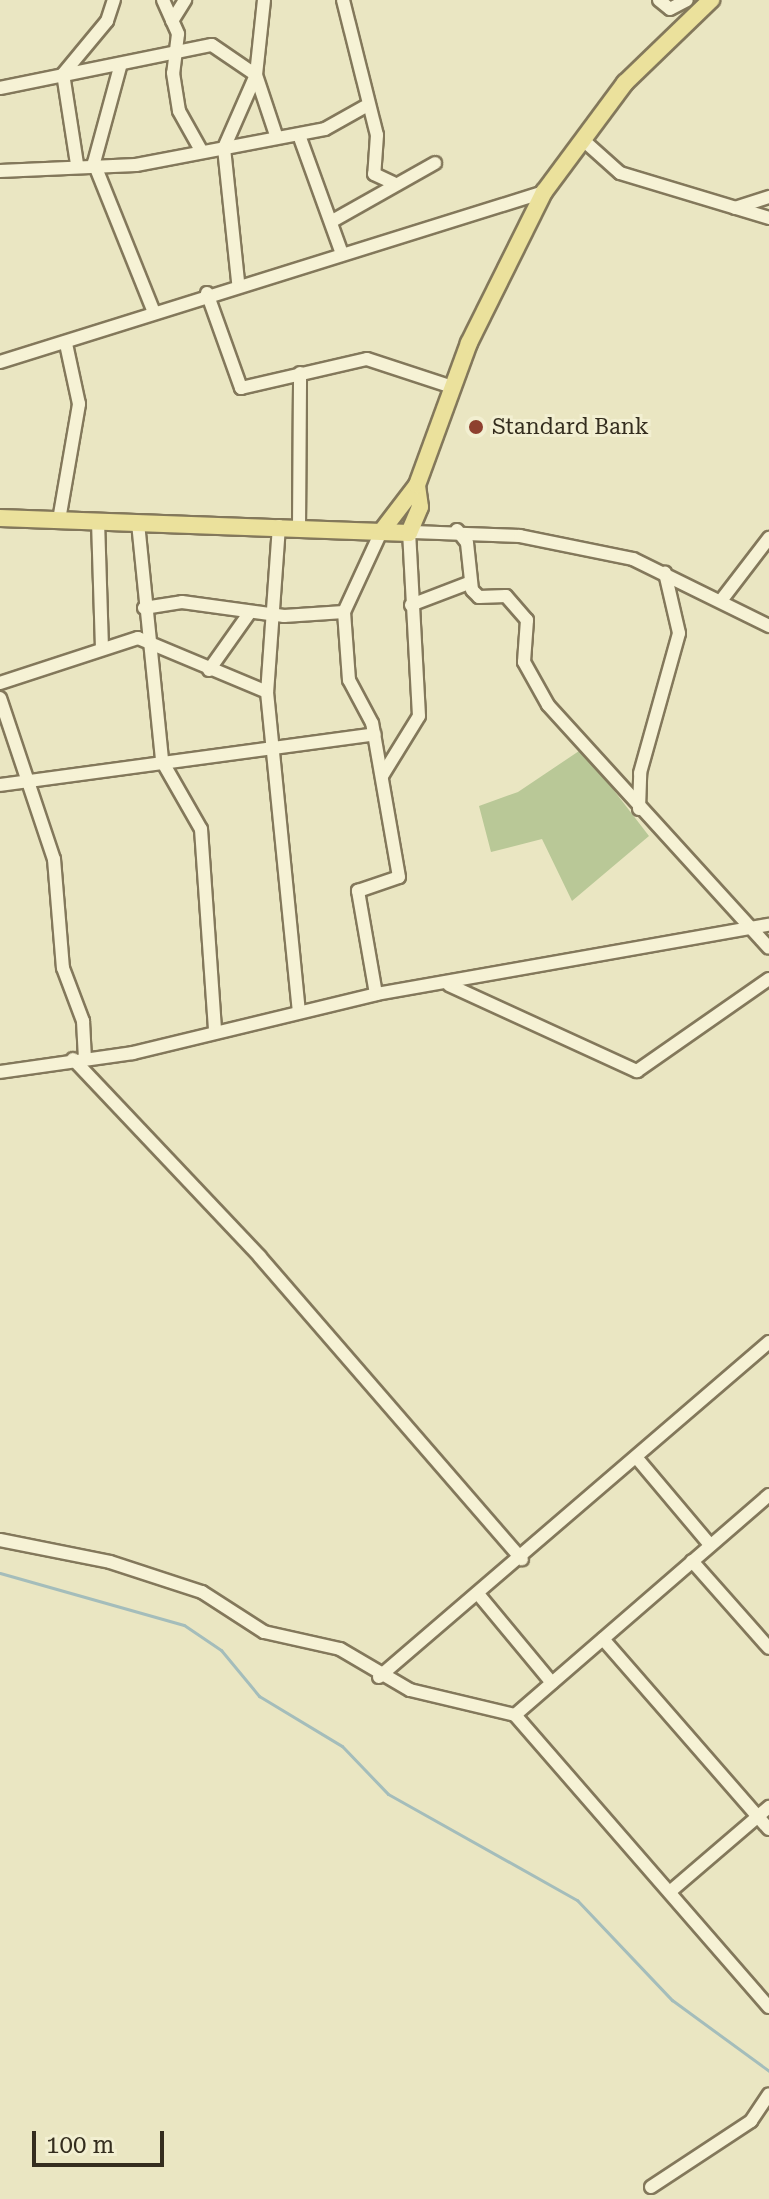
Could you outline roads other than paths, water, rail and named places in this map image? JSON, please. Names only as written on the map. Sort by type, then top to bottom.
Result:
[{"type":"main road","points":[[0,518],[411,533],[417,485],[452,387],[544,192],[625,83],[711,0]]},
{"type":"main road","points":[[381,532],[417,485]]},
{"type":"street","points":[[77,164],[63,74],[107,21],[114,0]]},
{"type":"street","points":[[163,0],[172,21],[179,111],[202,152]]},
{"type":"street","points":[[172,21],[185,0]]},
{"type":"street","points":[[238,282],[224,148],[256,75],[264,0]]},
{"type":"street","points":[[343,0],[364,107],[377,135],[374,174],[393,183]]},
{"type":"street","points":[[659,0],[670,9],[687,0]]},
{"type":"street","points":[[0,88],[63,74],[222,48],[256,75],[277,138]]},
{"type":"street","points":[[120,67],[94,163],[154,312]]},
{"type":"street","points":[[0,171],[94,163],[127,167],[299,135],[364,107]]},
{"type":"street","points":[[299,135],[334,220],[342,254]]},
{"type":"street","points":[[582,139],[620,173],[769,218]]},
{"type":"street","points":[[334,220],[393,183],[435,163]]},
{"type":"street","points":[[0,362],[66,344],[238,282],[342,254],[544,192]]},
{"type":"street","points":[[735,208],[769,197]]},
{"type":"street","points":[[207,293],[241,388],[367,359],[452,387]]},
{"type":"street","points":[[59,520],[79,404],[66,344]]},
{"type":"street","points":[[299,527],[300,373]]},
{"type":"street","points":[[98,521],[102,648]]},
{"type":"street","points":[[138,523],[144,608],[162,761],[201,829],[215,1031]]},
{"type":"street","points":[[279,526],[267,692],[299,1010]]},
{"type":"street","points":[[457,530],[467,543],[469,583],[479,597],[506,596],[521,609],[528,629],[525,667],[548,705],[746,929],[769,948]]},
{"type":"street","points":[[382,776],[419,716],[411,605],[411,533],[457,530],[566,544],[665,573],[723,598],[769,626]]},
{"type":"street","points":[[376,994],[358,891],[399,877],[375,734],[349,680],[344,612],[381,532]]},
{"type":"street","points":[[723,598],[769,538]]},
{"type":"street","points":[[639,809],[640,773],[679,633],[665,573]]},
{"type":"street","points":[[411,605],[469,583]]},
{"type":"street","points":[[144,608],[192,602],[271,614],[344,612]]},
{"type":"street","points":[[209,670],[250,612]]},
{"type":"street","points":[[0,683],[102,648],[148,640],[209,670],[267,692]]},
{"type":"street","points":[[0,698],[54,859],[63,968],[83,1021],[79,1058],[260,1257],[522,1559]]},
{"type":"street","points":[[0,785],[375,734]]},
{"type":"street","points":[[0,1072],[215,1031],[376,994],[449,985],[769,925]]},
{"type":"street","points":[[449,985],[637,1071],[769,979]]},
{"type":"street","points":[[379,1677],[522,1559],[769,1342]]},
{"type":"street","points":[[636,1457],[710,1545]]},
{"type":"street","points":[[515,1715],[769,1495]]},
{"type":"street","points":[[0,1540],[110,1562],[202,1592],[264,1632],[340,1649],[379,1677],[454,1705],[515,1715],[672,1890],[769,2007]]},
{"type":"street","points":[[692,1561],[769,1648]]},
{"type":"street","points":[[479,1595],[552,1683]]},
{"type":"street","points":[[603,1639],[769,1829]]},
{"type":"street","points":[[672,1890],[769,1807]]},
{"type":"street","points":[[651,2187],[751,2121],[769,2094]]},
{"type":"waterway","points":[[0,1573],[184,1625],[221,1650],[259,1696],[342,1746],[388,1794],[577,1900],[672,2000],[769,2071]]},
{"type":"place","name":"Standard Bank","points":[[476,427]]}]
